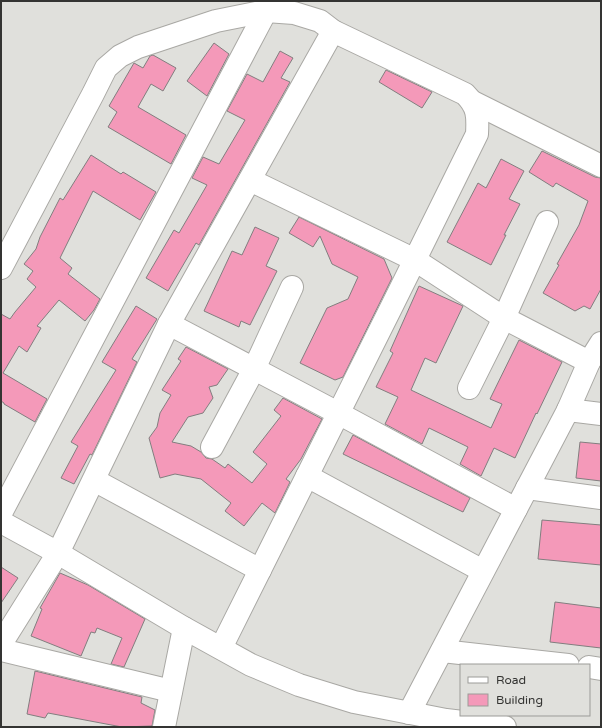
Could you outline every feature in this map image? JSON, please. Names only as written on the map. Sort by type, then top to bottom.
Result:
[{"type":"street","points":[[1,513],[266,11]]},
{"type":"street","points":[[1,268],[106,68],[120,56],[138,47],[216,21],[266,11],[294,13],[320,21],[333,31],[465,94],[473,102],[601,166]]},
{"type":"street","points":[[1,644],[58,553],[169,324],[333,31]]},
{"type":"street","points":[[221,648],[477,134],[478,117],[473,102]]},
{"type":"street","points":[[250,180],[415,260],[504,318],[589,362]]},
{"type":"street","points":[[469,388],[504,318],[547,222]]},
{"type":"street","points":[[212,447],[254,369],[292,287]]},
{"type":"street","points":[[169,324],[516,509]]},
{"type":"street","points":[[409,713],[568,410],[589,362],[601,343]]},
{"type":"street","points":[[568,410],[601,414]]},
{"type":"street","points":[[306,476],[484,571]]},
{"type":"street","points":[[94,480],[260,570]]},
{"type":"street","points":[[527,488],[601,498]]},
{"type":"street","points":[[1,522],[58,553],[184,628],[250,665],[300,685],[354,702],[446,720],[505,727]]},
{"type":"street","points":[[164,727],[184,628]]},
{"type":"street","points":[[1,650],[171,691]]},
{"type":"street","points":[[442,651],[559,664]]},
{"type":"street","points":[[590,667],[601,669]]},
{"type":"building","points":[[214,43],[229,54],[207,96],[187,81]]},
{"type":"building","points":[[280,51],[293,58],[281,78],[290,82],[199,245],[196,243],[168,291],[146,278],[174,230],[179,233],[207,185],[192,178],[203,157],[219,164],[245,120],[227,111],[247,74],[263,82]]},
{"type":"building","points":[[153,55],[176,68],[163,91],[151,84],[138,107],[186,135],[171,164],[108,127],[117,112],[109,106],[134,63],[143,68],[150,56]]},
{"type":"building","points":[[386,70],[432,92],[422,108],[379,82]]},
{"type":"building","points":[[542,151],[595,177],[601,178],[601,289],[590,309],[584,306],[575,311],[543,293],[579,225],[588,201],[556,183],[553,187],[529,172]]},
{"type":"building","points":[[91,155],[121,174],[123,172],[156,192],[140,220],[93,191],[60,258],[72,268],[68,274],[100,299],[94,310],[85,321],[59,300],[37,326],[41,328],[27,352],[19,346],[3,373],[47,399],[35,422],[1,401],[1,314],[10,319],[36,287],[27,279],[33,271],[24,264],[36,249],[40,237],[60,198],[63,200]]},
{"type":"building","points":[[501,159],[524,171],[509,199],[520,204],[491,265],[447,242],[478,183],[486,188]]},
{"type":"building","points":[[299,217],[384,259],[392,278],[343,377],[335,380],[300,363],[327,308],[348,299],[358,277],[332,264],[320,236],[313,247],[289,233]]},
{"type":"building","points":[[255,227],[279,238],[266,266],[277,271],[250,325],[241,321],[239,327],[204,311],[232,251],[242,255]]},
{"type":"building","points":[[419,286],[463,306],[436,363],[425,358],[411,390],[491,428],[502,404],[490,399],[519,340],[562,362],[515,458],[494,448],[481,476],[460,464],[468,447],[429,428],[422,444],[385,424],[398,397],[376,387],[393,353],[390,351]]},
{"type":"building","points":[[136,306],[157,319],[132,359],[137,362],[92,455],[90,454],[74,484],[61,478],[78,446],[71,442],[116,370],[102,362]]},
{"type":"building","points":[[186,347],[228,369],[217,385],[209,387],[213,398],[203,413],[188,417],[172,442],[191,446],[201,452],[206,458],[212,459],[225,468],[228,464],[252,483],[267,464],[253,452],[281,416],[274,410],[283,398],[322,419],[301,459],[286,479],[290,482],[275,513],[262,503],[244,526],[225,511],[231,503],[201,479],[175,474],[160,478],[149,438],[157,427],[160,413],[171,395],[162,390],[181,361],[178,359]]},
{"type":"building","points":[[353,435],[470,498],[463,512],[343,454]]},
{"type":"building","points":[[580,442],[601,444],[601,481],[576,478]]},
{"type":"building","points":[[542,520],[601,525],[601,565],[538,559]]},
{"type":"building","points":[[1,567],[18,578],[1,603]]},
{"type":"building","points":[[60,573],[88,585],[145,619],[124,667],[111,664],[122,638],[97,628],[95,633],[91,632],[81,656],[31,636],[42,609],[40,608]]},
{"type":"building","points":[[555,602],[601,608],[601,648],[550,642]]},
{"type":"building","points":[[35,671],[142,697],[141,703],[155,710],[152,726],[122,727],[48,713],[45,718],[27,714]]}]
